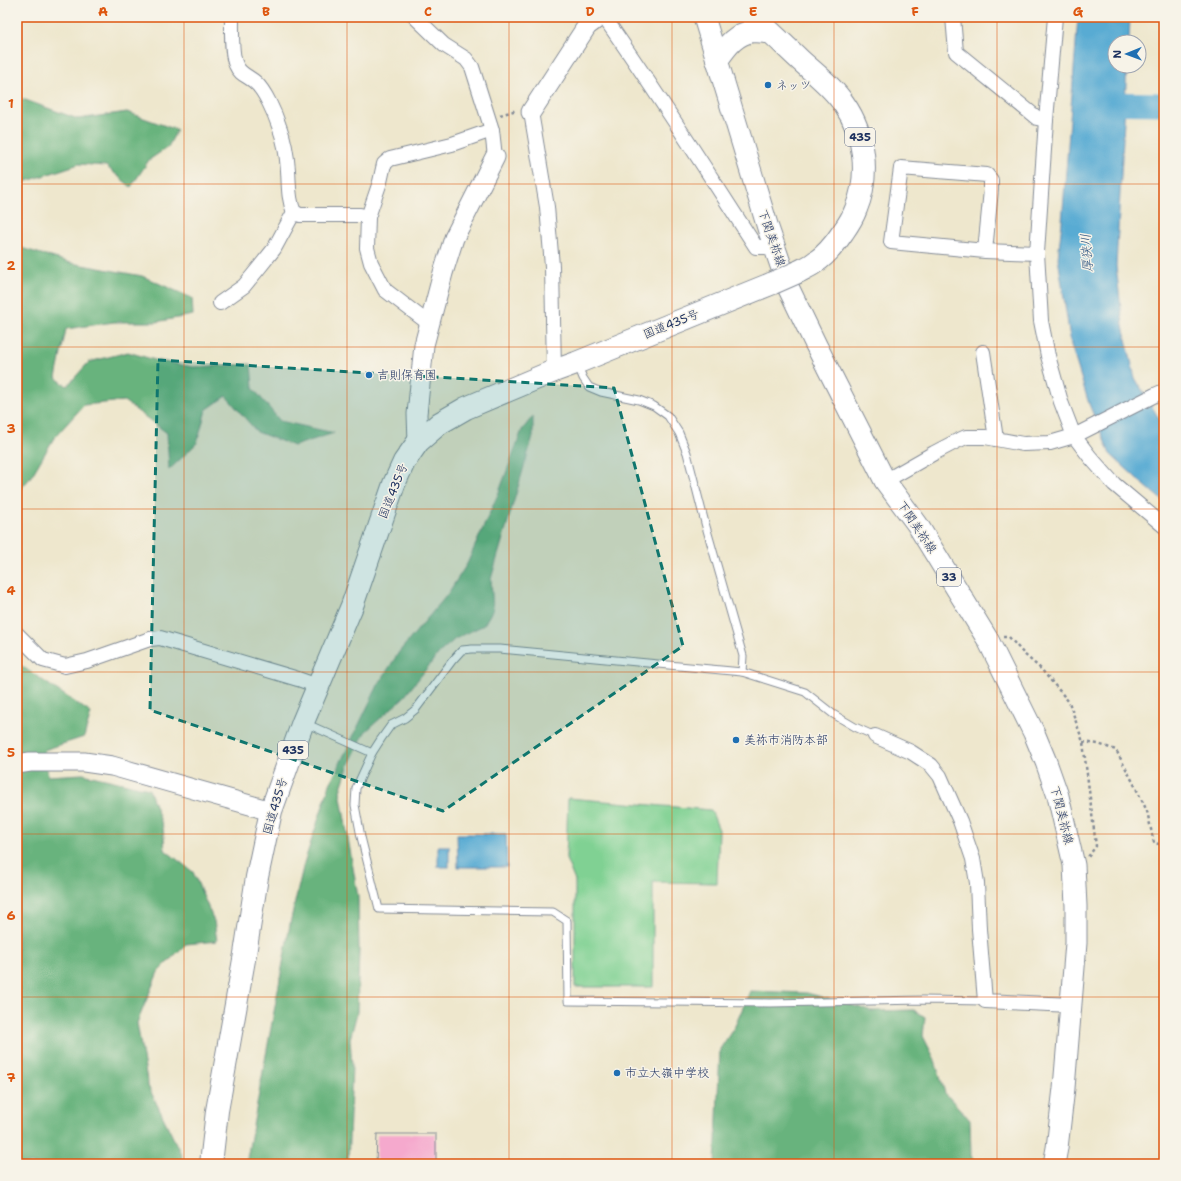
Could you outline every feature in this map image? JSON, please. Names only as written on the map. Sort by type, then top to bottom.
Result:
[{"type":"highway","points":[[718,60],[729,43],[739,36],[753,31],[759,21]]},
{"type":"highway","name":"国道435号","points":[[211,1164],[217,1111],[257,877],[271,811],[303,722],[352,606],[394,484],[404,462],[418,442],[440,423],[466,408],[554,370],[576,363],[798,272],[814,263],[830,250],[856,209],[861,194],[863,179],[863,152],[853,120],[844,104],[831,88],[759,21]]},
{"type":"main road","name":"下関美祢線","points":[[704,17],[768,228],[789,289],[885,482],[917,524],[988,640],[1020,704],[1046,762],[1058,796],[1074,865],[1076,943],[1064,1088],[1054,1164]]},
{"type":"street","points":[[232,17],[233,54],[235,64],[240,72],[256,83],[264,93],[279,126],[288,168],[290,205],[294,212],[300,215],[360,215],[368,217]]},
{"type":"street","points":[[416,17],[444,45],[466,59],[472,67],[490,124],[495,157],[454,238],[443,273],[424,345],[417,414],[418,442]]},
{"type":"street","points":[[554,370],[552,266],[547,207],[531,112],[587,26],[599,17]]},
{"type":"street","points":[[604,17],[645,75],[756,247],[774,247]]},
{"type":"street","points":[[953,17],[956,52],[1037,118],[1046,120]]},
{"type":"street","points":[[1055,17],[1037,252],[1041,321],[1048,356],[1061,402],[1090,457],[1114,484],[1164,526]]},
{"type":"street","points":[[431,321],[423,319],[384,290],[371,263],[367,248],[368,217],[380,182],[384,164],[390,159],[452,144],[490,124]]},
{"type":"street","points":[[985,250],[991,190],[991,180],[987,175],[901,168],[891,242],[985,250],[1037,252]]},
{"type":"street","points":[[220,303],[244,286],[258,269],[274,249],[294,212]]},
{"type":"street","points":[[983,352],[996,439]]},
{"type":"street","points":[[885,482],[957,441],[966,438],[985,437],[1023,444],[1050,443],[1079,434],[1159,393]]},
{"type":"street","points":[[17,634],[43,660],[65,666],[87,661],[150,638],[160,638],[318,686]]},
{"type":"street","points":[[875,736],[911,752],[931,765],[940,776],[960,822],[973,859],[977,883],[985,1001],[1071,1005]]},
{"type":"street","points":[[17,764],[30,762],[84,762],[112,766],[271,811]]},
{"type":"lane","points":[[576,363],[583,378],[590,387],[601,392],[638,400],[654,406],[668,416],[679,434],[687,453],[705,523],[743,656],[742,672]]},
{"type":"lane","points":[[875,736],[855,727],[833,714],[805,692],[742,672],[500,649],[462,650],[452,660],[416,709],[405,718],[391,725],[372,753],[356,788],[355,805],[361,837],[379,909],[553,912],[567,921],[568,1001],[770,1003],[922,1000],[985,1001]]},
{"type":"lane","points":[[303,722],[372,753]]},
{"type":"path","points":[[490,124],[523,109],[531,112]]},
{"type":"path","points":[[988,640],[998,636],[1009,637],[1024,654],[1041,669],[1069,702],[1083,742],[1096,846],[1087,858],[1074,865]]},
{"type":"path","points":[[1083,742],[1098,744],[1116,750],[1147,811],[1154,843],[1164,845]]},
{"type":"highlighted area","points":[[158,360],[614,388],[683,646],[443,811],[150,710]]},
{"type":"green space","points":[[17,97],[78,119],[127,112],[177,130],[168,147],[149,160],[131,187],[106,166],[79,164],[21,183],[18,247],[71,263],[142,276],[192,298],[193,315],[156,322],[114,322],[66,329],[56,378],[67,386],[89,362],[128,352],[155,360],[193,367],[251,364],[253,388],[280,421],[334,433],[294,446],[257,432],[226,396],[206,410],[197,443],[169,470],[167,433],[124,401],[84,405],[54,438],[31,477],[17,493]]},
{"type":"green space","points":[[533,416],[533,436],[491,579],[493,609],[484,625],[455,639],[439,653],[404,697],[365,732],[349,764],[340,791],[358,897],[359,949],[357,1013],[350,1039],[352,1066],[348,1164],[246,1164],[291,919],[304,863],[330,784],[378,685],[399,652],[447,595],[467,564],[499,492],[522,430]]},
{"type":"green space","points":[[17,663],[91,713],[84,737],[44,750],[48,776],[83,774],[149,789],[163,827],[165,850],[193,872],[214,921],[217,941],[186,944],[158,972],[137,1023],[148,1086],[182,1156],[181,1164],[17,1164]]},
{"type":"green space","points":[[568,798],[711,810],[719,830],[717,883],[653,882],[653,987],[575,987],[575,881],[566,859]]},
{"type":"green space","points":[[750,991],[807,993],[873,1011],[914,1010],[925,1017],[923,1036],[934,1058],[945,1093],[970,1120],[971,1156],[977,1164],[715,1164],[720,1049],[735,1026]]},
{"type":"water","name":"厚狭川","points":[[1078,17],[1130,17],[1129,34],[1107,34],[1107,74],[1127,74],[1116,266],[1123,326],[1135,378],[1164,426],[1164,502],[1110,454],[1089,404],[1071,345],[1058,258]]},
{"type":"water","points":[[457,834],[506,834],[507,867],[458,867]]},
{"type":"water","points":[[438,846],[449,846],[449,867],[438,867]]},
{"type":"building","points":[[377,1134],[436,1134],[436,1164],[376,1164]]},
{"type":"waterway","points":[[1094,103],[1164,104]]},
{"type":"place","name":"ネッツ","points":[[768,85]]},
{"type":"place","name":"吉則保育園","points":[[369,375]]},
{"type":"place","name":"美祢市消防本部","points":[[736,740]]},
{"type":"place","name":"市立大嶺中学校","points":[[617,1073]]}]
